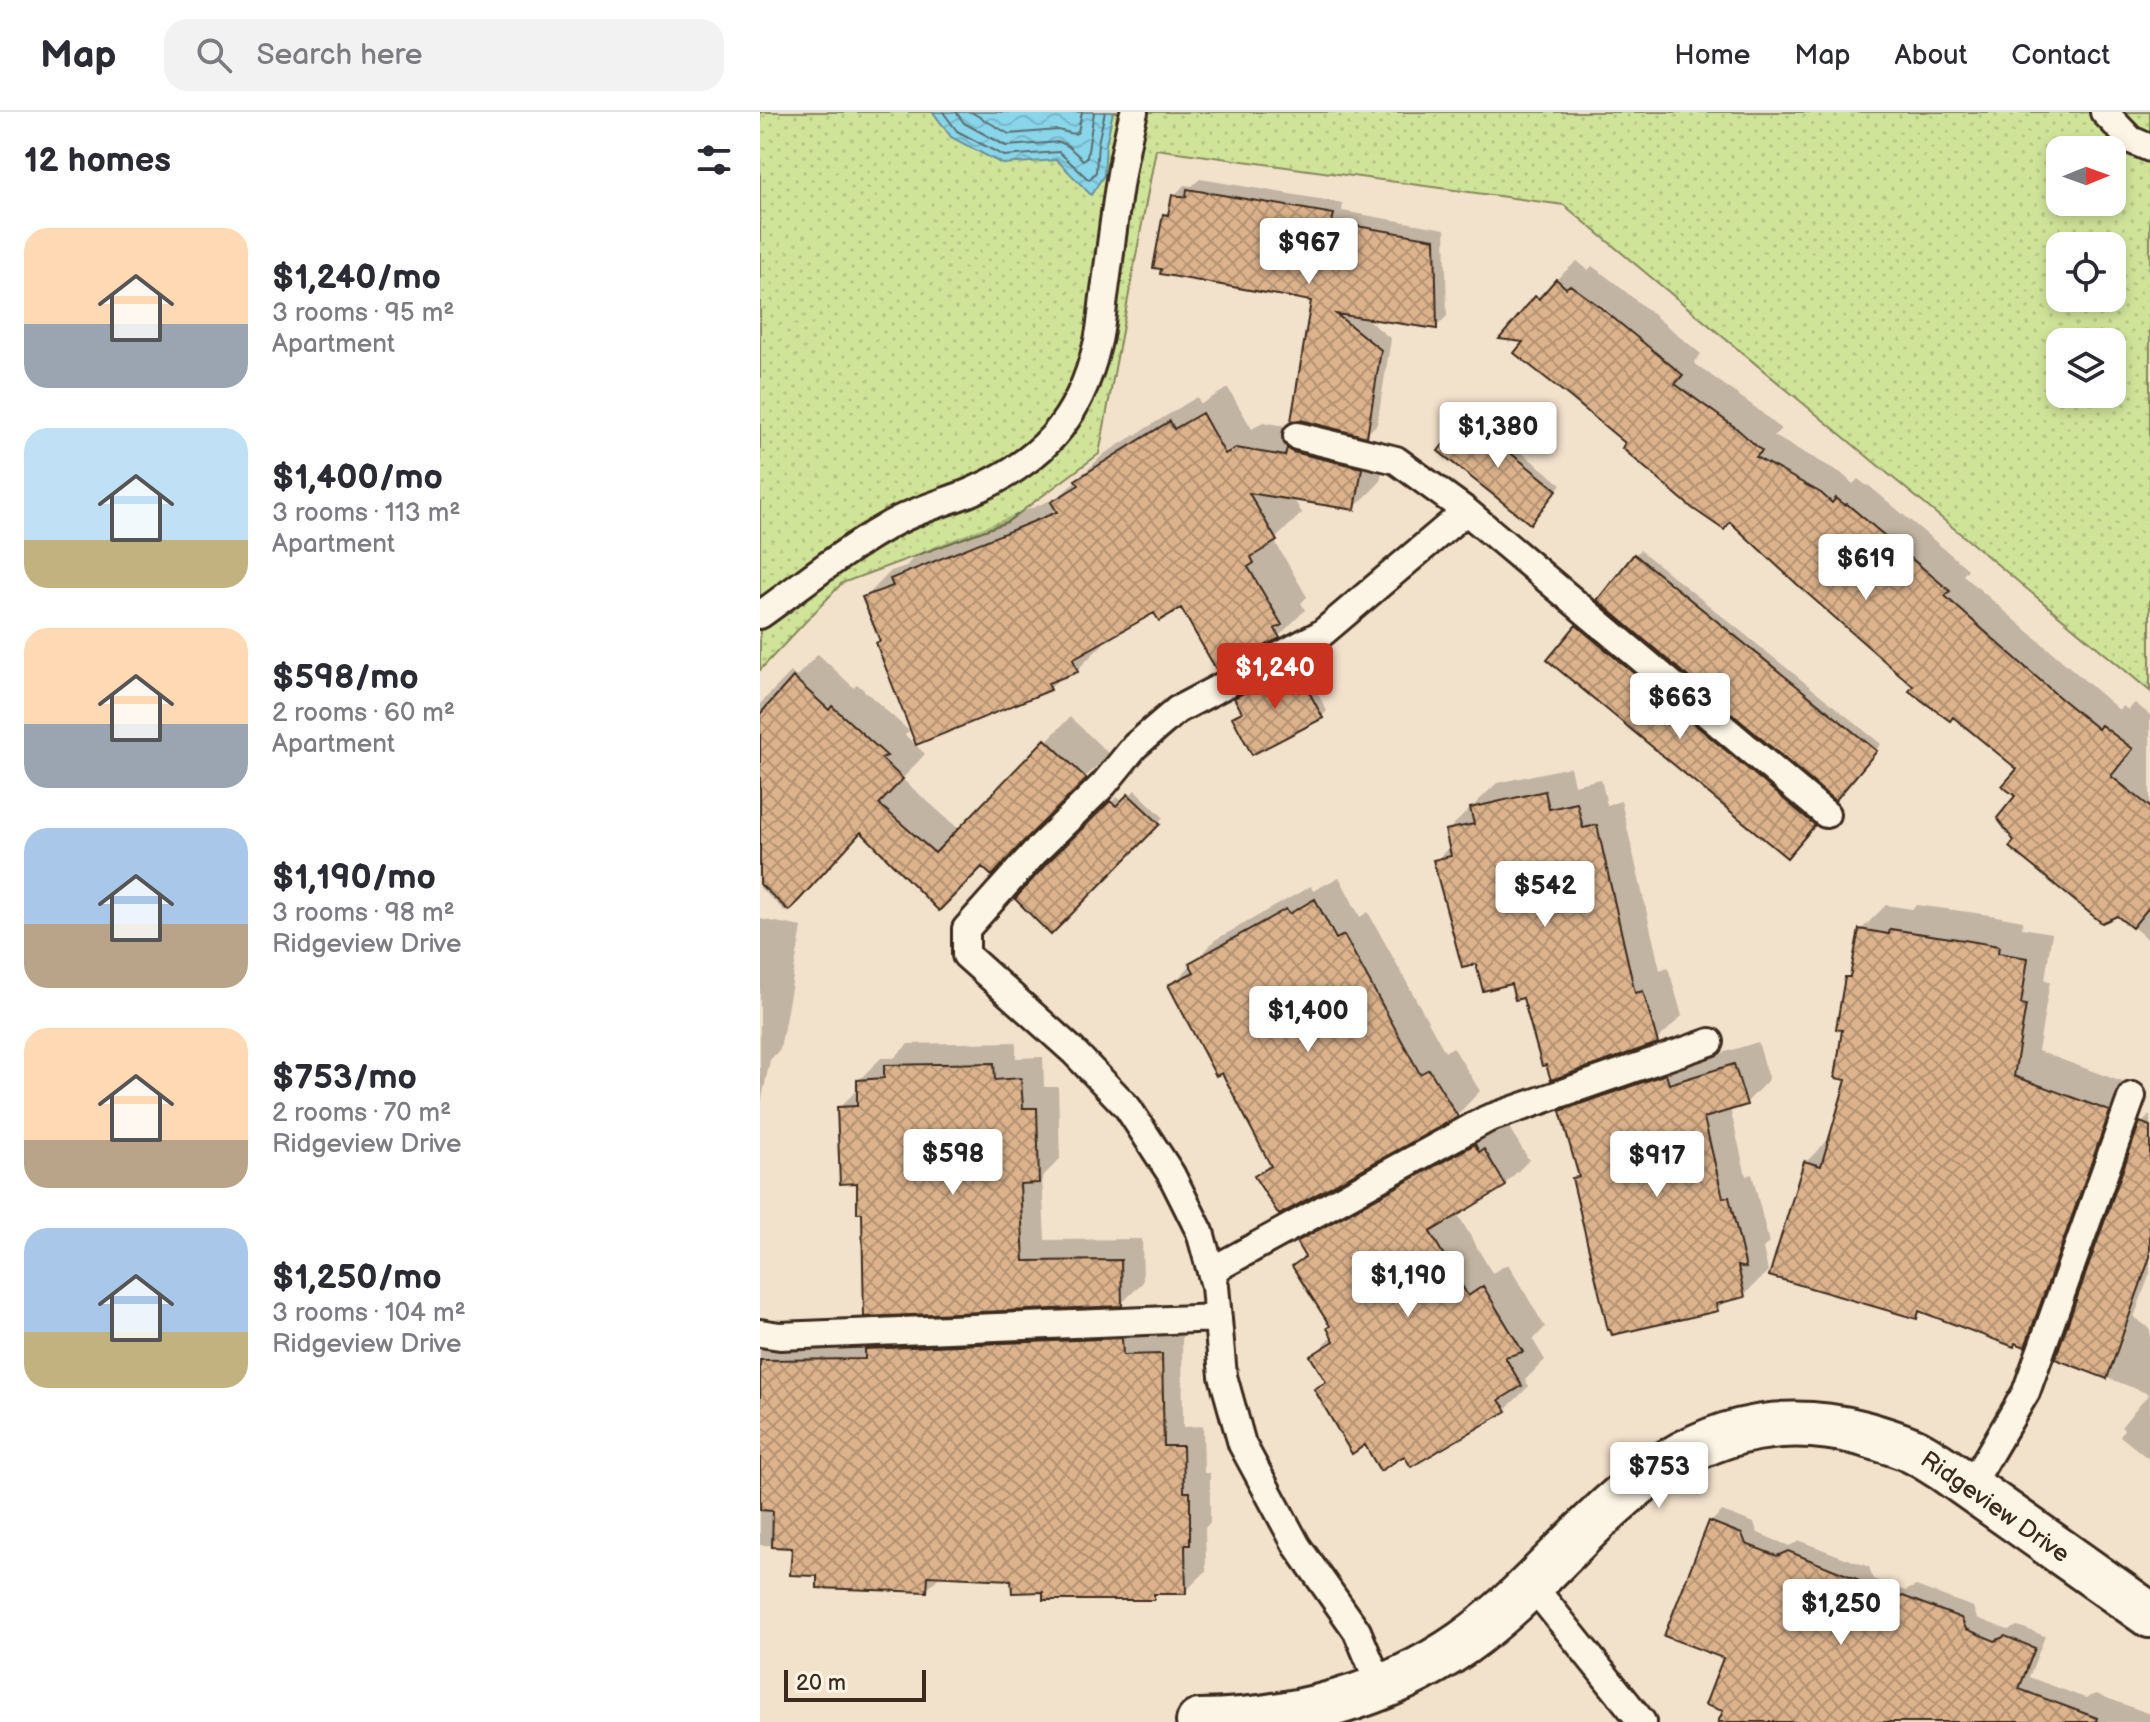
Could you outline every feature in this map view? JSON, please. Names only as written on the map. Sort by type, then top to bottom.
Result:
[{"type":"street","name":"Ridgeview Drive","points":[[1199,1722],[1248,1720],[1322,1707],[1381,1688],[1428,1666],[1495,1618],[1642,1480],[1700,1445],[1732,1432],[1765,1426],[1842,1428],[1913,1450],[2150,1615]]},
{"type":"lane","points":[[760,615],[886,526],[1009,473],[1035,456],[1055,436],[1084,387],[1097,345],[1134,112]]},
{"type":"lane","points":[[2104,112],[2131,140],[2150,148]]},
{"type":"lane","points":[[1297,436],[1396,460],[1466,511],[1826,814]]},
{"type":"lane","points":[[1381,1688],[1357,1631],[1297,1546],[1242,1444],[1223,1376],[1215,1286],[1200,1232],[1171,1174],[1128,1108],[1073,1051],[966,955],[966,929],[1034,853],[1104,784],[1135,746],[1177,710],[1321,634],[1466,511]]},
{"type":"lane","points":[[1211,1271],[1487,1119],[1710,1042]]},
{"type":"lane","points":[[1970,1487],[2026,1392],[2132,1096]]},
{"type":"lane","points":[[760,1333],[780,1336],[1218,1318]]},
{"type":"lane","points":[[1531,1584],[1642,1722]]},
{"type":"green space","points":[[760,112],[2150,112],[2150,691],[1564,205],[1156,149],[1099,454],[1007,522],[842,583],[760,670]]},
{"type":"water","points":[[933,112],[1113,112],[1106,144],[1104,175],[1091,195],[1057,160],[1002,164],[951,137]]},
{"type":"building","points":[[1187,189],[1334,214],[1332,222],[1435,239],[1437,329],[1336,314],[1381,350],[1367,437],[1301,420],[1291,421],[1311,301],[1160,274],[1161,269],[1153,268],[1163,214],[1168,215],[1172,195],[1186,197]]},
{"type":"building","points":[[1556,279],[1566,288],[1570,285],[1595,303],[1683,375],[1675,384],[1762,451],[1756,457],[1821,493],[1832,503],[1836,498],[1847,504],[1950,591],[1945,596],[2059,697],[2098,729],[2101,725],[2133,749],[2111,776],[2150,807],[2150,906],[2132,928],[2117,916],[2102,923],[2009,847],[2014,841],[1997,818],[2015,796],[2002,786],[2017,769],[1953,717],[1950,721],[1909,691],[1913,686],[1730,522],[1724,530],[1692,508],[1622,448],[1625,443],[1514,353],[1523,342],[1499,339],[1535,296],[1539,299]]},
{"type":"building","points":[[1202,413],[1225,454],[1236,448],[1285,456],[1287,448],[1362,468],[1355,510],[1249,493],[1277,541],[1251,557],[1254,563],[1248,567],[1282,625],[1275,629],[1280,638],[1217,671],[1181,608],[1159,621],[1154,613],[1073,659],[1078,672],[1048,683],[1051,690],[916,745],[876,643],[880,641],[862,597],[893,586],[890,579],[1057,512],[1051,502],[1079,485],[1075,480],[1170,421],[1174,429]]},
{"type":"building","points":[[1465,417],[1557,490],[1530,524],[1438,451]]},
{"type":"building","points":[[1634,554],[1877,751],[1835,801],[1597,600]]},
{"type":"building","points":[[1576,625],[1815,825],[1787,858],[1547,660]]},
{"type":"building","points":[[1295,666],[1323,718],[1252,755],[1232,717],[1242,712],[1234,698]]},
{"type":"building","points":[[793,677],[829,710],[832,706],[887,756],[881,758],[903,779],[879,804],[935,853],[1045,739],[1087,779],[992,876],[982,867],[939,911],[861,832],[789,911],[760,884],[760,714]]},
{"type":"building","points":[[1545,791],[1549,809],[1577,803],[1583,828],[1597,825],[1635,993],[1643,991],[1658,1043],[1551,1080],[1546,1065],[1542,1066],[1523,998],[1515,1000],[1511,984],[1483,991],[1476,964],[1462,967],[1433,860],[1451,856],[1445,830],[1474,824],[1470,808]]},
{"type":"building","points":[[1128,794],[1160,824],[1051,935],[1015,899],[1110,801],[1116,806]]},
{"type":"building","points":[[1315,899],[1336,939],[1344,935],[1420,1074],[1429,1069],[1458,1117],[1279,1215],[1254,1176],[1271,1166],[1222,1073],[1216,1076],[1168,985],[1194,972],[1189,963],[1286,909],[1289,914]]},
{"type":"building","points":[[1859,929],[1889,934],[1890,929],[1999,946],[1998,953],[2028,958],[2021,1004],[2026,1005],[2014,1076],[2110,1111],[2025,1347],[2015,1343],[2014,1347],[1919,1311],[1917,1319],[1769,1276],[1804,1161],[1821,1166],[1846,1080],[1835,1078],[1842,1030],[1836,1029],[1845,977],[1850,977]]},
{"type":"building","points":[[994,1063],[995,1080],[1021,1078],[1023,1108],[1037,1108],[1039,1183],[1020,1184],[1024,1261],[1121,1260],[1122,1306],[864,1317],[862,1213],[857,1213],[857,1183],[840,1184],[837,1107],[857,1106],[857,1080],[884,1078],[884,1065]]},
{"type":"building","points":[[1734,1064],[1747,1105],[1704,1118],[1723,1198],[1729,1197],[1746,1268],[1738,1266],[1745,1297],[1716,1304],[1718,1311],[1612,1335],[1608,1330],[1572,1178],[1579,1177],[1560,1111],[1666,1074],[1669,1084]]},
{"type":"building","points":[[2140,1122],[2150,1126],[2150,1257],[2107,1379],[2055,1359]]},
{"type":"building","points":[[1475,1144],[1479,1152],[1484,1149],[1506,1186],[1430,1232],[1468,1296],[1483,1286],[1523,1352],[1505,1357],[1522,1386],[1499,1400],[1507,1411],[1411,1467],[1404,1456],[1380,1471],[1365,1445],[1352,1454],[1314,1389],[1326,1382],[1310,1356],[1334,1341],[1327,1328],[1330,1326],[1292,1266],[1305,1257],[1296,1242]]},
{"type":"building","points":[[1122,1338],[1123,1355],[1162,1354],[1164,1446],[1183,1446],[1184,1492],[1190,1492],[1190,1545],[1185,1545],[1186,1594],[1154,1594],[1154,1600],[1043,1600],[1043,1592],[1012,1593],[1011,1580],[928,1576],[927,1592],[817,1588],[817,1576],[790,1575],[792,1548],[772,1547],[773,1511],[760,1510],[760,1360],[865,1359],[865,1349]]},
{"type":"building","points":[[1709,1521],[1742,1534],[1746,1544],[1777,1556],[1788,1551],[1857,1579],[1862,1590],[1892,1601],[1903,1596],[1961,1618],[1966,1629],[1995,1641],[2005,1636],[2035,1648],[2019,1689],[2097,1718],[2096,1722],[1718,1722],[1723,1711],[1705,1705],[1723,1658],[1664,1636]]}]
